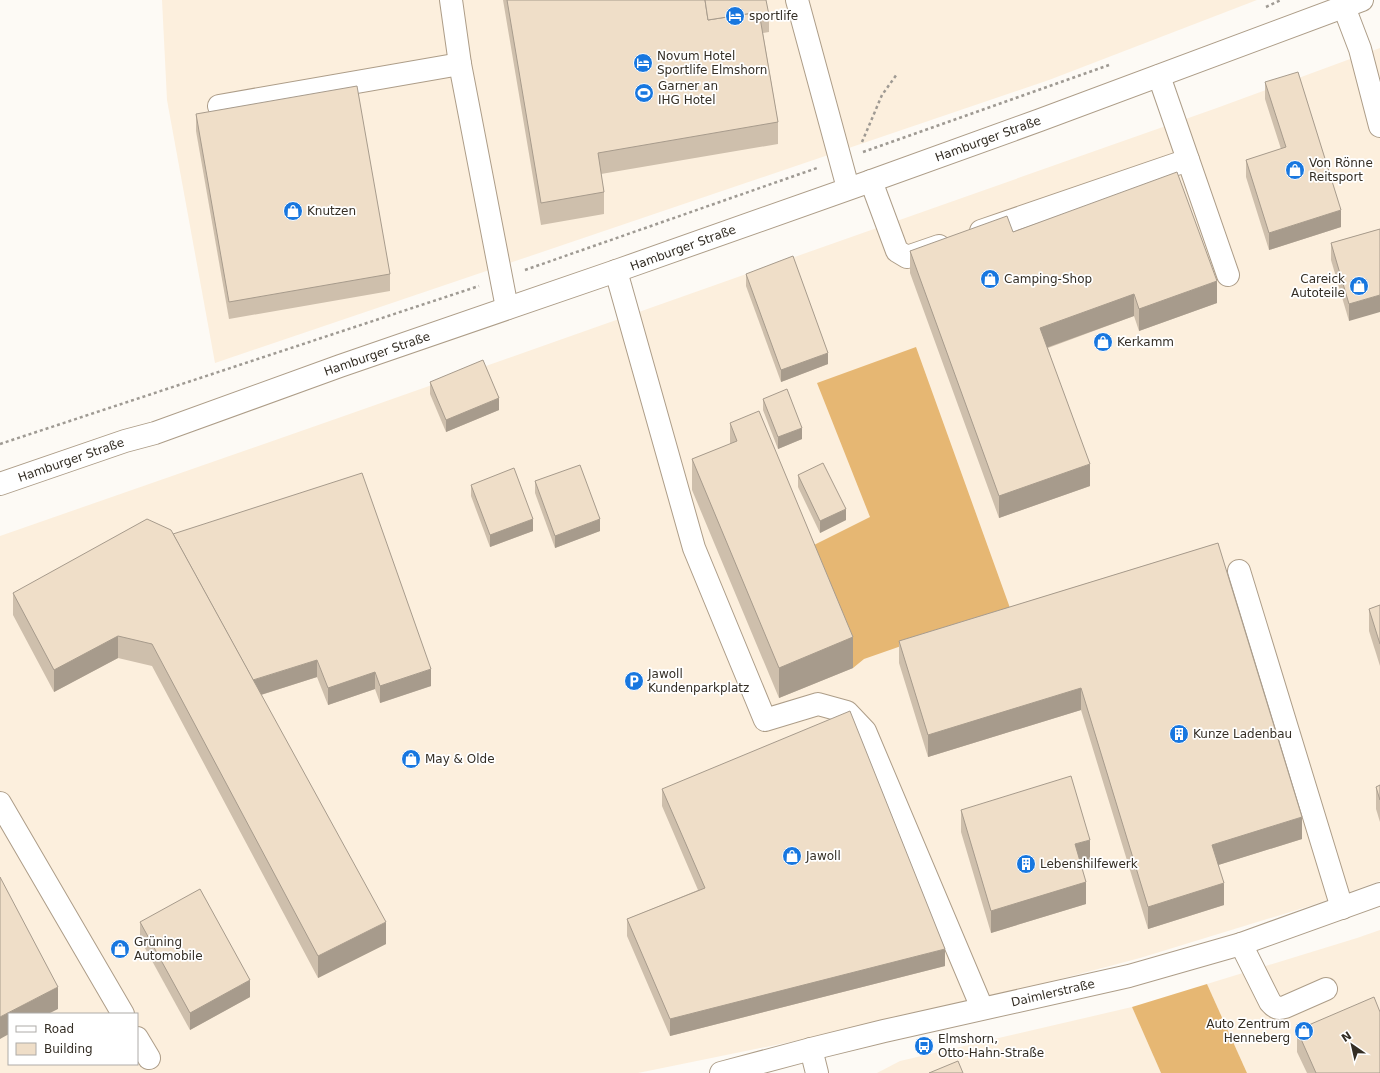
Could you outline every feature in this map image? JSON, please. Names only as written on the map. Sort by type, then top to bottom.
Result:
[{"type":"main road","points":[[451,0],[460,64],[500,279],[507,308]]},
{"type":"main road","points":[[797,0],[849,157],[848,188]]},
{"type":"main road","points":[[1353,3],[1360,49],[1377,96],[1380,126]]},
{"type":"main road","name":"Hamburger Straße","points":[[0,484],[125,441],[155,433],[340,366],[871,181],[1159,76],[1353,3]]},
{"type":"main road","points":[[219,106],[460,64]]},
{"type":"main road","points":[[1159,76],[1228,276]]},
{"type":"main road","points":[[871,181],[897,251],[907,257],[1188,160]]},
{"type":"main road","points":[[616,271],[694,548],[765,720],[818,704],[847,712],[865,731],[982,1008]]},
{"type":"main road","points":[[1239,571],[1342,908]]},
{"type":"main road","points":[[0,803],[122,1013]]},
{"type":"main road","name":"Daimlerstraße","points":[[721,1073],[811,1049],[982,1008],[1129,976],[1241,944],[1380,894]]},
{"type":"main road","points":[[1241,944],[1270,1002],[1274,1006],[1279,1008],[1284,1007],[1326,989]]},
{"type":"main road","points":[[138,1040],[149,1058]]},
{"type":"main road","points":[[811,1049],[816,1073]]},
{"type":"path","points":[[1262,9],[1282,0]]},
{"type":"path","points":[[0,444],[500,279],[1111,65]]},
{"type":"path","points":[[849,157],[882,94],[897,74]]},
{"type":"shaded area","points":[[162,0],[1257,0],[1049,80],[215,363],[167,100]]},
{"type":"shaded area","points":[[1380,48],[1380,881],[1313,905],[1140,958],[996,996],[805,1039],[638,1073],[0,1073],[0,536],[1214,109]]},
{"type":"shaded area","points":[[916,347],[1010,608],[864,659],[853,668],[804,550],[870,517],[817,383]]},
{"type":"shaded area","name":"Auto Zentrum Henneberg","points":[[1380,930],[1380,1073],[1247,1073],[1207,984]]},
{"type":"shaded area","points":[[1207,984],[1247,1073],[1161,1073],[1132,1007]]},
{"type":"shaded area","points":[[1132,1007],[1161,1073],[877,1073],[900,1061]]},
{"type":"building","name":"Garner an IHG Hotel","points":[[507,0],[705,0],[708,20],[759,12],[778,122],[598,153],[604,192],[541,203]]},
{"type":"building","points":[[705,0],[766,0],[769,15],[760,16],[759,12],[708,20]]},
{"type":"building","name":"Von Rönne Reitsport","points":[[1298,72],[1341,210],[1269,233],[1246,160],[1286,147],[1265,82]]},
{"type":"building","name":"Knutzen","points":[[357,86],[390,274],[229,302],[196,114]]},
{"type":"building","points":[[1177,172],[1217,281],[1139,309],[1134,294],[1040,328],[1090,464],[999,496],[910,251],[1007,216],[1013,232]]},
{"type":"building","name":"Careick Autoteile","points":[[1380,229],[1380,295],[1349,304],[1331,243]]},
{"type":"building","points":[[793,256],[828,353],[781,370],[746,274]]},
{"type":"building","points":[[483,360],[499,398],[446,420],[430,382]]},
{"type":"building","points":[[787,389],[802,428],[778,437],[763,399]]},
{"type":"building","points":[[759,411],[853,637],[779,668],[692,459],[737,441],[730,423]]},
{"type":"building","points":[[823,463],[846,509],[820,521],[798,475]]},
{"type":"building","points":[[580,465],[600,519],[555,536],[535,481]]},
{"type":"building","points":[[514,468],[533,519],[490,535],[471,485]]},
{"type":"building","points":[[362,473],[431,669],[380,686],[375,672],[328,688],[317,660],[253,680],[173,534]]},
{"type":"building","points":[[147,519],[171,530],[386,922],[318,956],[152,644],[118,636],[54,670],[13,593]]},
{"type":"building","name":"Kunze Ladenbau","points":[[1218,543],[1302,817],[1212,845],[1224,883],[1148,907],[1081,688],[928,735],[899,641]]},
{"type":"building","points":[[1380,605],[1380,644],[1369,609]]},
{"type":"building","name":"Jawoll","points":[[850,711],[945,949],[670,1019],[627,919],[705,888],[662,789]]},
{"type":"building","name":"Lebenshilfewerk","points":[[1071,776],[1090,840],[1075,844],[1086,882],[991,911],[961,810]]},
{"type":"building","points":[[1380,785],[1380,800],[1376,787]]},
{"type":"building","points":[[0,877],[58,987],[0,1017]]},
{"type":"building","points":[[200,889],[250,980],[190,1013],[140,922]]},
{"type":"building","points":[[1374,997],[1380,1012],[1380,1073],[1316,1073],[1297,1030]]},
{"type":"building","points":[[958,1061],[963,1073],[929,1073]]},
{"type":"place","name":"sportlife","points":[[735,16]]},
{"type":"place","name":"Novum Hotel Sportlife Elmshorn","points":[[643,63]]},
{"type":"place","name":"Garner an IHG Hotel","points":[[644,93]]},
{"type":"place","name":"Von Rönne Reitsport","points":[[1295,170]]},
{"type":"place","name":"Knutzen","points":[[293,211]]},
{"type":"place","name":"Camping-Shop","points":[[990,279]]},
{"type":"place","name":"Careick Autoteile","points":[[1359,286]]},
{"type":"place","name":"Kerkamm","points":[[1103,342]]},
{"type":"place","name":"Jawoll Kundenparkplatz","points":[[634,681]]},
{"type":"place","name":"Kunze Ladenbau","points":[[1179,734]]},
{"type":"place","name":"May & Olde","points":[[411,759]]},
{"type":"place","name":"Jawoll","points":[[792,856]]},
{"type":"place","name":"Lebenshilfewerk","points":[[1026,864]]},
{"type":"place","name":"Grüning Automobile","points":[[120,949]]},
{"type":"place","name":"Auto Zentrum Henneberg","points":[[1304,1031]]},
{"type":"place","name":"Elmshorn, Otto-Hahn-Straße","points":[[924,1046]]}]
